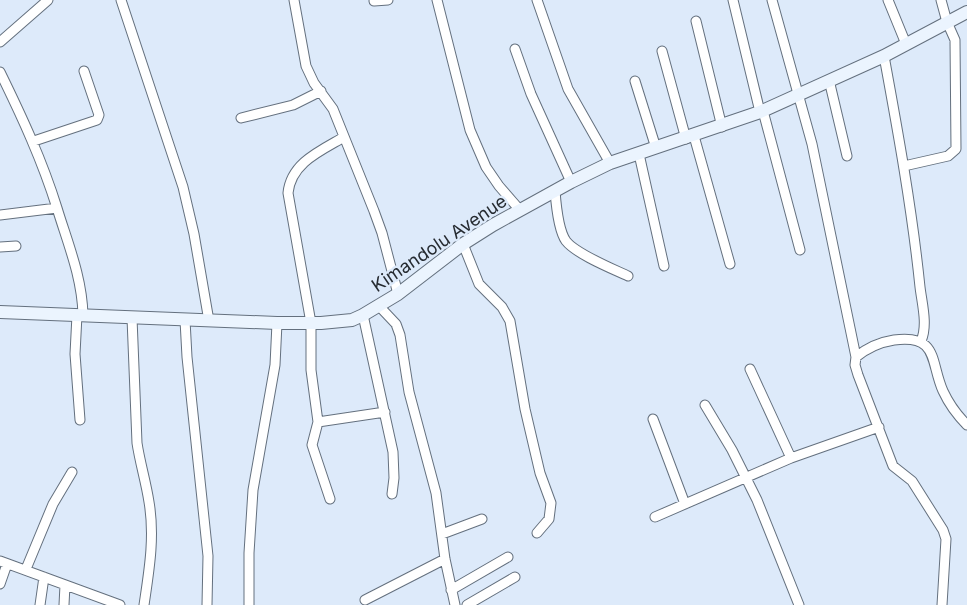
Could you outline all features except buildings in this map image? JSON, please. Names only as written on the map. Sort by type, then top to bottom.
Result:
[{"type":"street","points":[[0,42],[48,0]]},
{"type":"street","points":[[121,0],[183,188],[194,234],[209,321]]},
{"type":"street","points":[[294,0],[306,66],[314,83],[333,109],[382,232],[398,294]]},
{"type":"street","points":[[374,1],[388,0]]},
{"type":"street","points":[[437,0],[470,130],[486,167],[519,209]]},
{"type":"street","points":[[537,0],[568,89],[610,163]]},
{"type":"street","points":[[733,0],[761,111],[801,250]]},
{"type":"street","points":[[772,0],[812,144],[858,375],[892,466],[912,481],[943,530],[946,539],[942,605]]},
{"type":"street","points":[[888,0],[906,44]]},
{"type":"street","points":[[904,166],[948,156],[956,149],[955,40],[941,0]]},
{"type":"street","name":"Kimandolu Avenue","points":[[0,312],[277,323],[352,320],[398,294],[463,244],[519,209],[571,182],[610,163],[722,127],[799,95],[884,56],[967,12]]},
{"type":"street","points":[[696,21],[722,127]]},
{"type":"street","points":[[514,49],[535,103],[571,182]]},
{"type":"street","points":[[662,51],[730,264]]},
{"type":"street","points":[[884,56],[904,166],[924,329],[921,341]]},
{"type":"street","points":[[33,141],[97,120],[99,115],[84,70]]},
{"type":"street","points":[[0,72],[33,141],[73,254],[82,297],[75,354],[80,420]]},
{"type":"street","points":[[829,80],[847,156]]},
{"type":"street","points":[[635,81],[656,148]]},
{"type":"street","points":[[241,118],[293,105],[321,91]]},
{"type":"street","points":[[330,499],[312,445],[318,422],[311,370],[311,323],[289,200],[289,185],[295,171],[303,163],[315,153],[344,138]]},
{"type":"street","points":[[639,154],[664,266]]},
{"type":"street","points":[[555,191],[558,214],[567,242],[628,276]]},
{"type":"street","points":[[0,215],[57,208]]},
{"type":"street","points":[[463,244],[479,284],[502,307],[510,321],[527,418],[540,473],[551,503],[549,519],[537,533]]},
{"type":"street","points":[[0,247],[16,246]]},
{"type":"street","points":[[379,306],[399,328],[409,392],[436,493],[445,559],[455,605]]},
{"type":"street","points":[[363,315],[393,452],[392,494]]},
{"type":"street","points":[[132,318],[138,457],[149,503],[152,540],[144,605]]},
{"type":"street","points":[[185,320],[208,556],[207,605]]},
{"type":"street","points":[[249,605],[249,553],[253,490],[275,365],[277,323]]},
{"type":"street","points":[[856,357],[868,348],[888,341],[910,338],[921,341],[932,351],[942,389],[967,426]]},
{"type":"street","points":[[750,369],[791,458]]},
{"type":"street","points":[[705,405],[747,478],[799,605]]},
{"type":"street","points":[[318,422],[384,412]]},
{"type":"street","points":[[653,419],[685,504]]},
{"type":"street","points":[[655,517],[791,458],[879,427]]},
{"type":"street","points":[[26,569],[49,513],[72,471]]},
{"type":"street","points":[[442,534],[482,519]]},
{"type":"street","points":[[451,590],[508,557]]},
{"type":"street","points":[[365,600],[445,559]]},
{"type":"street","points":[[0,584],[4,563],[26,569],[120,605]]},
{"type":"street","points":[[40,605],[44,577]]},
{"type":"street","points":[[467,605],[515,577]]},
{"type":"street","points":[[64,605],[65,585]]}]
